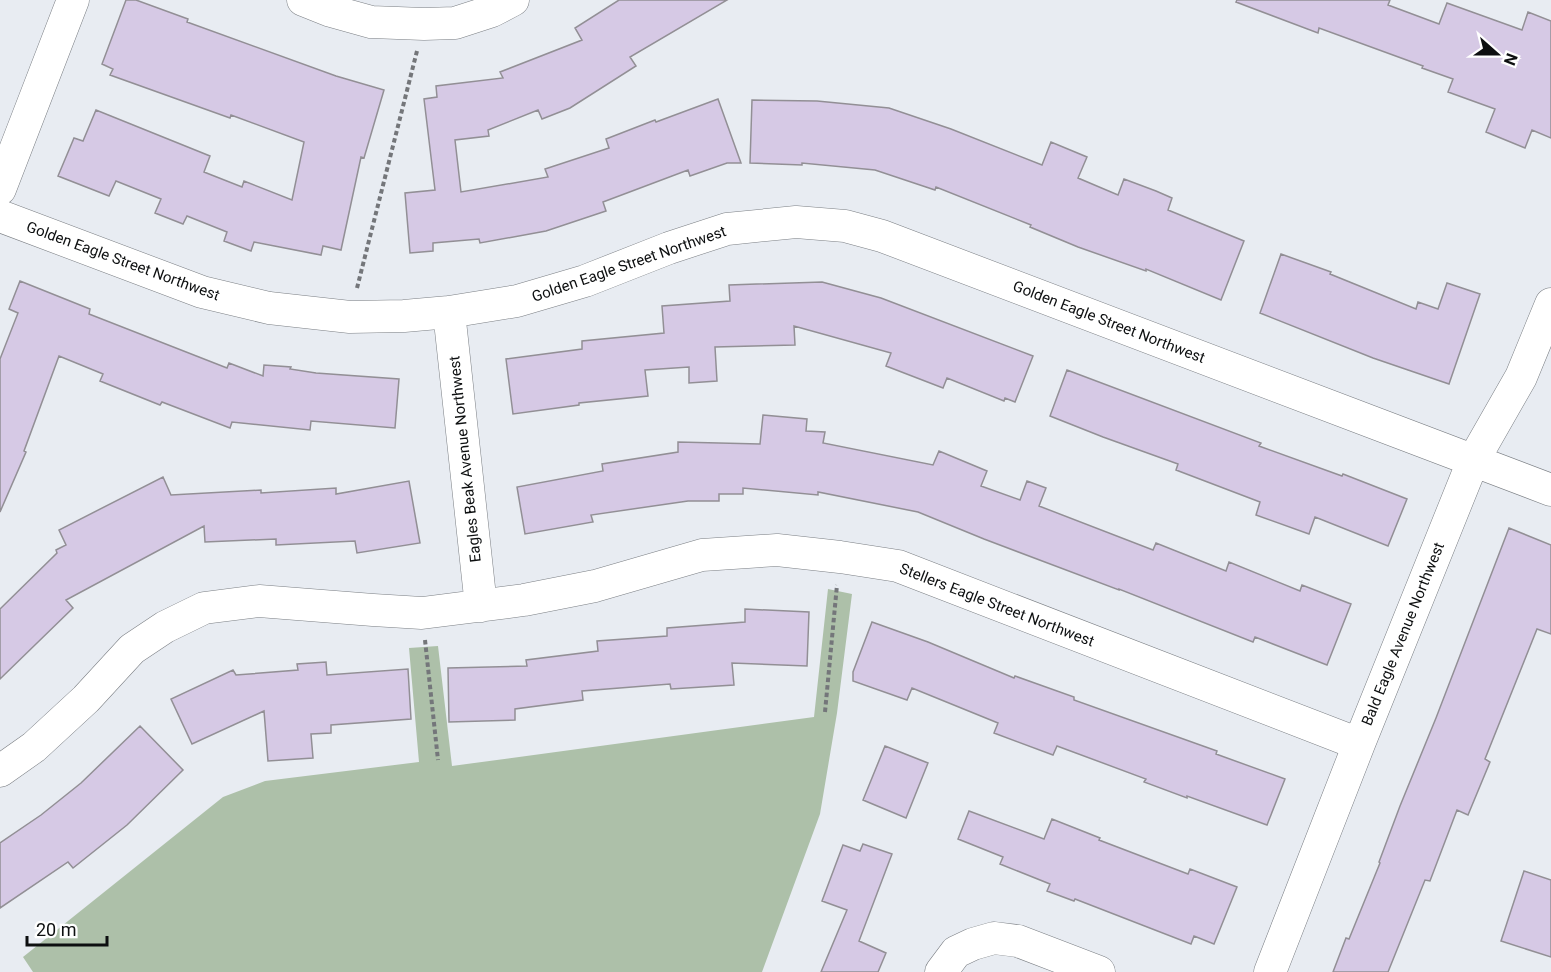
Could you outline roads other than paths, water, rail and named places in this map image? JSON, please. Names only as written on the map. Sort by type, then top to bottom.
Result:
[{"type":"street","points":[[0,189],[73,0]]},
{"type":"street","points":[[303,0],[370,22],[424,24],[455,23],[492,11],[513,0]]},
{"type":"street","name":"Golden Eagle Street Northwest","points":[[0,216],[202,292],[269,308],[350,317],[449,312],[517,301],[574,285],[669,248],[727,229],[796,222],[845,226],[882,236],[1551,490]]},
{"type":"street","name":"Bald Eagle Avenue Northwest","points":[[1270,972],[1473,461],[1521,377],[1551,304]]},
{"type":"street","name":"Eagles Beak Avenue Northwest","points":[[449,312],[481,606]]},
{"type":"street","name":"Stellers Eagle Street Northwest","points":[[0,771],[34,747],[69,715],[132,649],[165,627],[204,608],[259,601],[422,613],[524,600],[595,586],[702,555],[777,550],[898,566],[1359,744]]},
{"type":"street","points":[[941,972],[956,952],[994,938],[1018,941],[1099,972]]}]
